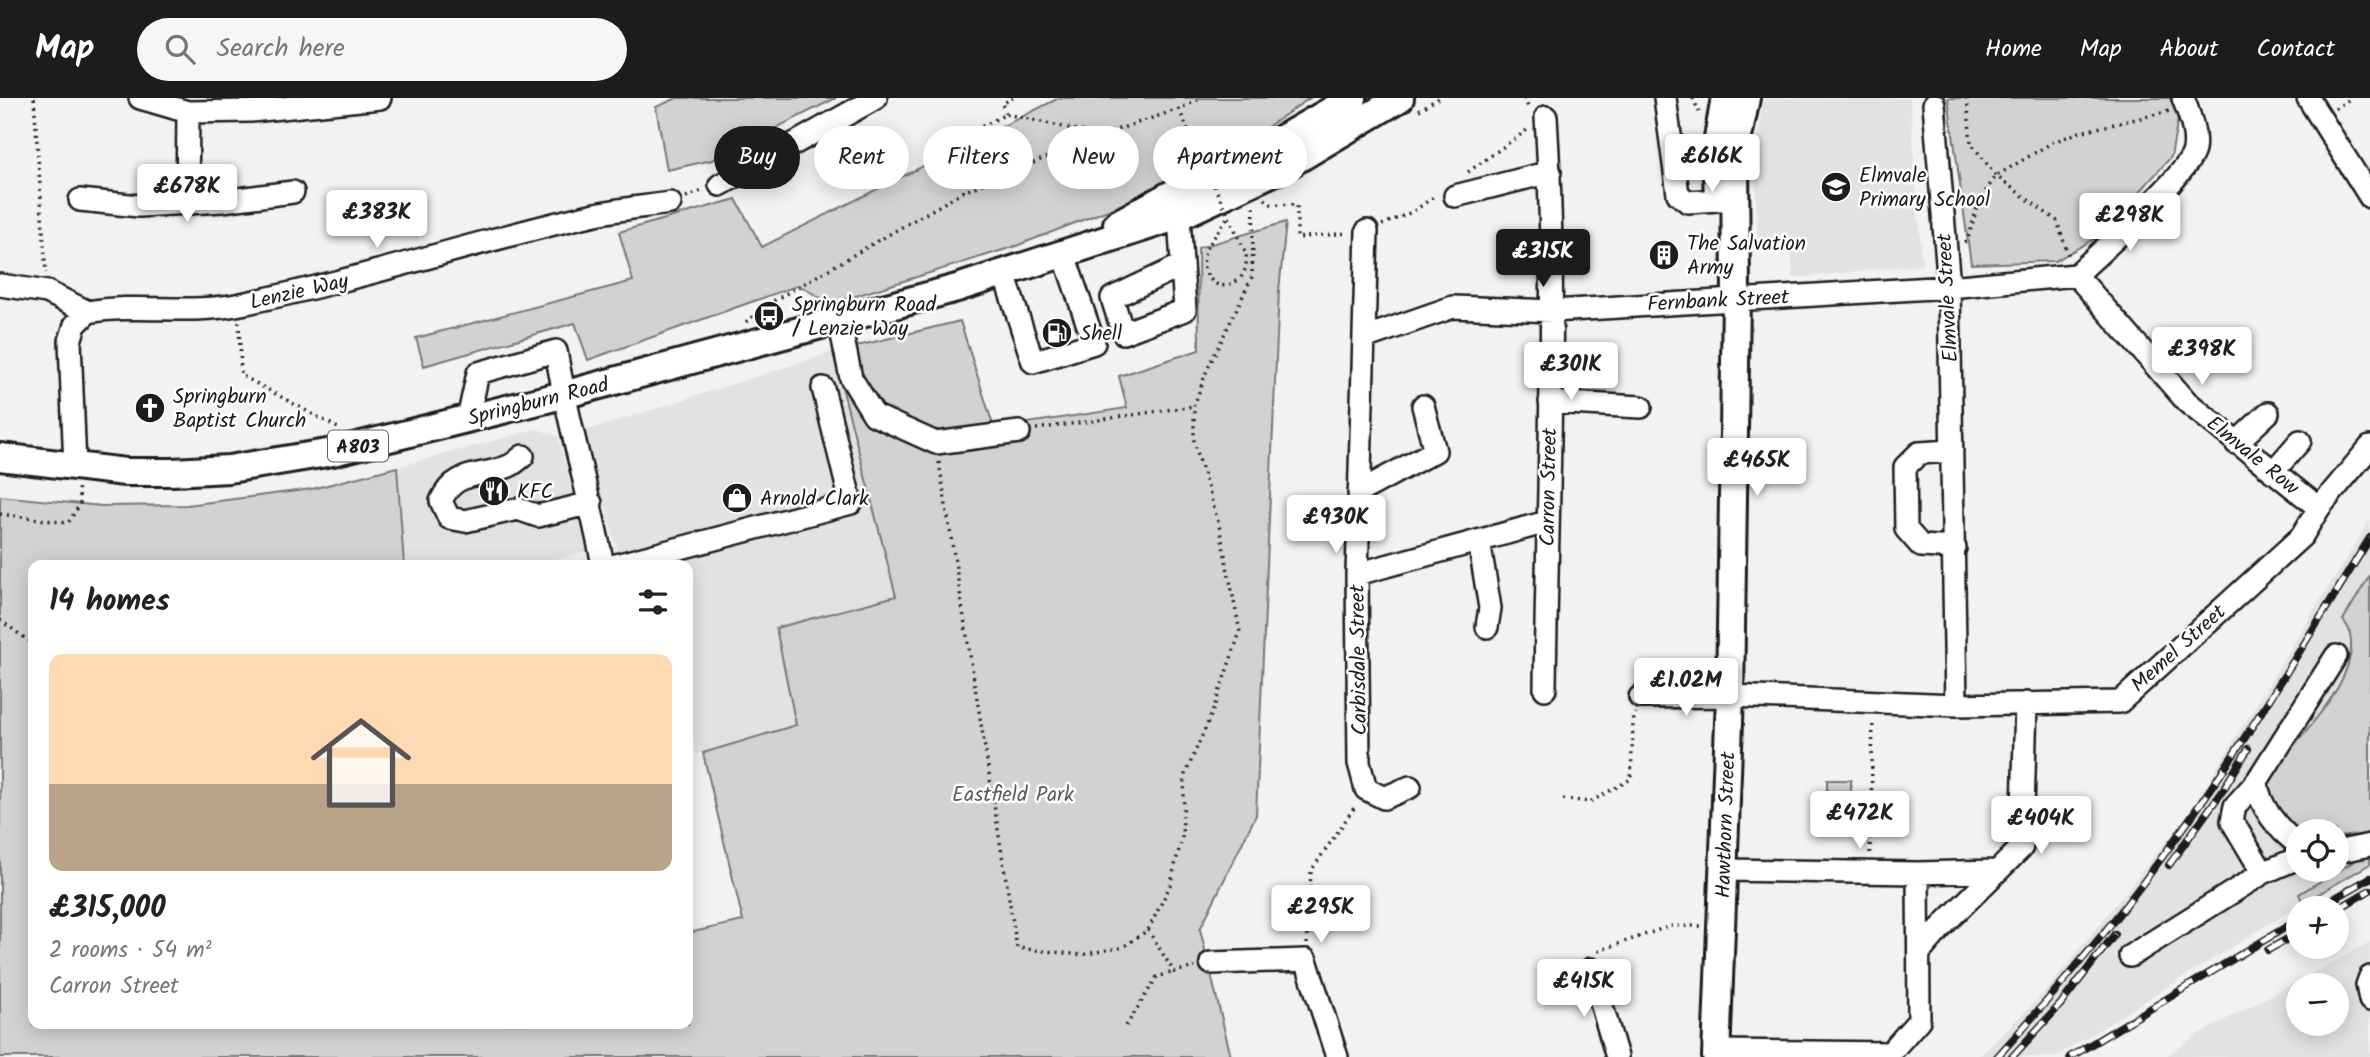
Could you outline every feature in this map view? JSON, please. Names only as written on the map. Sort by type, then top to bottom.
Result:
[{"type":"main road","points":[[1320,119],[1343,98]]},
{"type":"main road","name":"Springburn Road","points":[[1063,252],[1170,195],[1230,168],[1353,98]]},
{"type":"main road","name":"Springburn Road","points":[[0,457],[138,472],[229,469],[368,444],[563,395],[1004,274],[1063,252],[1179,216],[1286,166],[1400,98]]},
{"type":"main road","name":"Hawthorn Street","points":[[1716,1054],[1730,696],[1736,299],[1727,199],[1716,150],[1725,98]]},
{"type":"main road","name":"Hawthorn Street","points":[[1727,199],[1746,98]]},
{"type":"street","points":[[140,98],[188,112],[251,111],[380,98]]},
{"type":"street","points":[[800,140],[876,98]]},
{"type":"street","points":[[1665,98],[1678,194],[1688,202],[1727,199]]},
{"type":"street","points":[[2308,98],[2370,197]]},
{"type":"street","points":[[2076,275],[2171,184],[2194,153],[2194,134],[2185,102]]},
{"type":"street","name":"Elmvale Street","points":[[1934,104],[1949,287],[1956,705]]},
{"type":"street","points":[[187,203],[188,112]]},
{"type":"street","name":"Carron Street","points":[[1545,690],[1553,311],[1546,117]]},
{"type":"street","points":[[1450,190],[1550,172]]},
{"type":"street","points":[[80,200],[139,206],[222,201],[293,192]]},
{"type":"street","name":"Lenzie Way","points":[[88,312],[110,308],[185,310],[238,305],[330,284],[593,214],[670,202]]},
{"type":"street","points":[[1179,216],[1182,265]]},
{"type":"street","name":"Carbisdale Street","points":[[1366,789],[1359,762],[1357,574],[1367,231]]},
{"type":"street","points":[[1004,274],[1033,362],[1094,343],[1063,252]]},
{"type":"street","name":"Fernbank Street","points":[[1364,338],[1453,307],[1553,311],[1949,287],[2076,275]]},
{"type":"street","name":"Elmvale Row","points":[[2076,275],[2187,402],[2319,508]]},
{"type":"street","points":[[0,285],[47,292],[88,312],[75,325],[70,341],[75,467]]},
{"type":"street","points":[[839,320],[851,378],[874,415],[936,443],[1019,432]]},
{"type":"street","points":[[468,419],[478,373],[556,351],[563,395],[591,503],[602,560]]},
{"type":"street","points":[[635,560],[851,503],[823,388]]},
{"type":"street","points":[[1550,402],[1640,407]]},
{"type":"street","points":[[1359,492],[1435,452],[1423,406]]},
{"type":"street","points":[[2236,443],[2268,413]]},
{"type":"street","points":[[2273,472],[2300,441]]},
{"type":"street","name":"Memel Street","points":[[1640,698],[1730,696],[1956,705],[2120,702],[2302,536],[2319,508],[2370,447]]},
{"type":"street","points":[[1952,451],[1919,453],[1905,467],[1906,529],[1921,546],[1955,548]]},
{"type":"street","points":[[523,456],[510,466],[458,480],[447,488],[441,501],[449,518],[465,521],[518,509],[538,516],[591,503]]},
{"type":"street","points":[[1357,574],[1547,522]]},
{"type":"street","points":[[1479,541],[1490,608],[1487,627]]},
{"type":"street","points":[[2263,873],[2232,821],[2235,806],[2257,781],[2336,656]]},
{"type":"street","points":[[1919,953],[2022,847],[2026,703]]},
{"type":"street","points":[[2257,781],[2258,796],[2270,815],[2286,832]]},
{"type":"street","points":[[1366,789],[1384,798],[1410,787]]},
{"type":"street","points":[[2349,849],[2370,845]]},
{"type":"street","points":[[2130,956],[2263,873],[2286,863]]},
{"type":"street","points":[[1724,870],[1996,872]]},
{"type":"street","points":[[1716,1054],[1890,1053],[1919,1020],[1919,873]]},
{"type":"street","points":[[1211,963],[1306,960],[1337,1057]]},
{"type":"street","points":[[1591,969],[1618,1057]]},
{"type":"street","points":[[2370,977],[2367,985],[2370,1000]]},
{"type":"path","points":[[34,98],[46,259]]},
{"type":"path","points":[[1006,114],[1002,104],[1013,98]]},
{"type":"path","points":[[1128,126],[1201,98]]},
{"type":"path","points":[[1967,98],[1971,143],[1996,176],[2057,221],[2076,275]]},
{"type":"path","points":[[1947,257],[1968,239],[1979,201],[1996,176],[2053,142],[2185,102]]},
{"type":"path","points":[[1178,109],[1190,135],[1245,254],[1245,272],[1236,283],[1220,286],[1208,278],[1203,261],[1206,249],[1226,219],[1235,214]]},
{"type":"path","points":[[963,192],[977,129],[1006,114],[1060,126]]},
{"type":"path","points":[[1245,209],[1266,198],[1271,204],[1297,205],[1297,238],[1367,231],[1414,211],[1450,190],[1546,117]]},
{"type":"path","points":[[745,323],[763,307],[787,292],[963,192],[1047,157]]},
{"type":"path","points":[[670,202],[714,187]]},
{"type":"path","points":[[936,443],[1017,948],[1081,954],[1123,947],[1148,930],[1170,886],[1182,837],[1185,775],[1212,713],[1240,632],[1219,525],[1194,442],[1194,406],[1206,370],[1252,277],[1254,204]]},
{"type":"path","points":[[239,325],[241,375],[368,444]]},
{"type":"path","points":[[1019,432],[1194,406]]},
{"type":"path","points":[[0,514],[68,523],[80,504],[75,467]]},
{"type":"path","points":[[0,621],[28,641]]},
{"type":"path","points":[[1563,799],[1590,802],[1631,779],[1633,722],[1640,698]]},
{"type":"path","points":[[1870,872],[1873,702]]},
{"type":"path","points":[[1306,960],[1311,871],[1366,789]]},
{"type":"path","points":[[1591,969],[1592,953],[1670,926],[1721,926]]},
{"type":"path","points":[[1148,930],[1174,972]]},
{"type":"path","points":[[1126,1026],[1157,977],[1211,963]]},
{"type":"shaded area","name":"Elmvale Primary School","points":[[1765,98],[1910,98],[1922,265],[1793,278],[1791,244],[1758,249],[1755,167]]},
{"type":"shaded area","name":"Arnold Clark","points":[[833,352],[896,596],[777,628],[797,725],[696,754],[693,740],[693,560],[620,560],[585,431]]},
{"type":"shaded area","points":[[537,429],[558,436],[588,551],[552,560],[404,560],[397,467]]},
{"type":"shaded area","points":[[2370,520],[2370,864],[2349,876],[2349,819],[2286,819],[2286,882],[2340,882],[2316,896],[2286,896],[2286,914],[2055,1057],[1978,1057],[2046,991],[2190,812]]},
{"type":"shaded area","points":[[2370,942],[2370,1057],[2165,1057],[2199,1034],[2286,987],[2286,1036],[2349,1036],[2349,973],[2312,973],[2338,959],[2349,959],[2349,953]]},
{"type":"green space","points":[[677,98],[836,98],[780,126],[714,126],[714,159],[667,170],[656,107]]},
{"type":"green space","points":[[1059,98],[1310,98],[1269,126],[1153,126],[1153,189],[1162,189],[1016,246],[830,304],[799,285],[588,360],[575,323],[424,366],[416,338],[633,281],[619,232],[736,199],[762,247],[878,189],[909,189],[909,173],[923,166],[923,189],[1033,189],[1033,126],[1003,126]]},
{"type":"green space","points":[[1948,98],[2170,98],[2178,118],[2171,157],[2101,235],[2055,261],[1971,264]]},
{"type":"green space","name":"Eastfield Park","points":[[1286,222],[1279,291],[1256,815],[1200,929],[1231,1057],[0,1057],[0,496],[102,506],[187,505],[312,489],[397,467],[404,560],[28,560],[28,1029],[693,1029],[693,932],[743,921],[703,753],[796,725],[776,628],[896,596],[833,352],[960,321],[994,428],[1127,408],[1119,376],[1199,350],[1198,248]]},
{"type":"green space","points":[[2370,575],[2370,834],[2349,836],[2349,819],[2286,821],[2274,807],[2268,788],[2276,768],[2332,697],[2348,666],[2351,650],[2349,630],[2343,620]]},
{"type":"green space","points":[[1827,780],[1851,780],[1851,813],[1827,813]]},
{"type":"green space","points":[[2370,852],[2370,864],[2349,876],[2349,864]]},
{"type":"green space","points":[[2319,882],[2339,882],[2315,896],[2299,894]]},
{"type":"railway","points":[[1997,1057],[2100,938],[2186,825],[2267,703],[2370,538]]},
{"type":"railway","points":[[2169,865],[2221,793],[2248,749]]},
{"type":"railway","points":[[2339,896],[2370,878]]},
{"type":"railway","points":[[2349,902],[2370,890]]},
{"type":"railway","points":[[2070,1057],[2286,927]]},
{"type":"railway","points":[[2012,1057],[2060,1005],[2115,934]]},
{"type":"railway","points":[[2268,950],[2286,940]]},
{"type":"place","name":"Elmvale Primary School","points":[[1836,187]]},
{"type":"place","name":"The Salvation Army","points":[[1664,255]]},
{"type":"place","name":"Springburn Road / Lenzie Way","points":[[769,316]]},
{"type":"place","name":"Shell","points":[[1057,333]]},
{"type":"place","name":"Springburn Baptist Church","points":[[150,408]]},
{"type":"place","name":"KFC","points":[[494,491]]},
{"type":"place","name":"Arnold Clark","points":[[737,498]]}]
